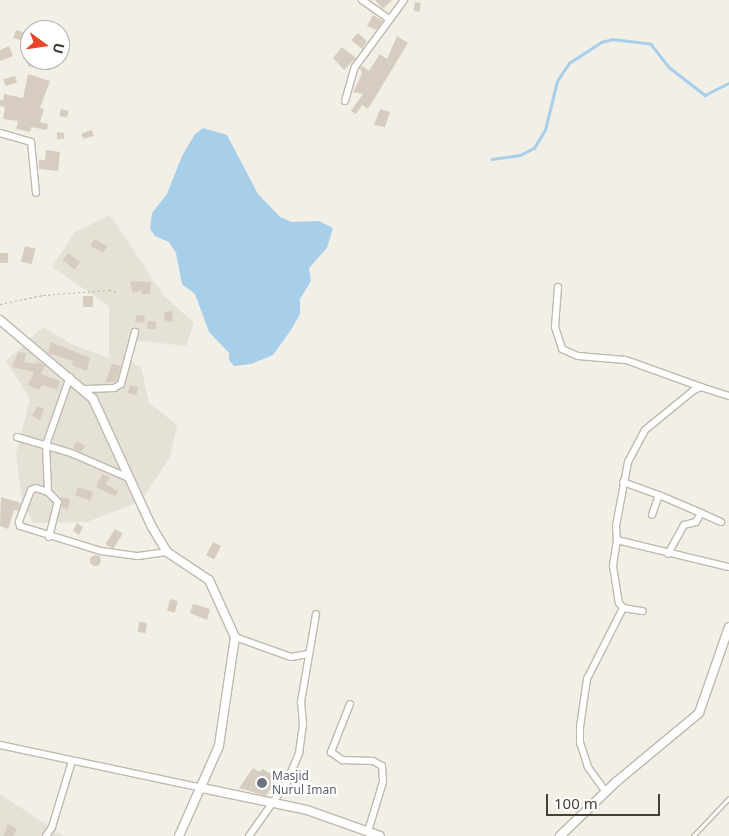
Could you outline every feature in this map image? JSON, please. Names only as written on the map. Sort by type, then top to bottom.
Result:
[{"type":"street","points":[[362,0],[389,19]]},
{"type":"street","points":[[344,101],[355,67],[404,0]]},
{"type":"street","points":[[0,133],[31,142],[36,193]]},
{"type":"street","points":[[558,287],[555,327],[562,349],[578,356],[626,360],[700,387],[728,394]]},
{"type":"street","points":[[0,320],[86,389],[101,412],[129,478],[167,552],[209,580],[234,637],[219,746],[180,836]]},
{"type":"street","points":[[86,389],[114,388],[121,384],[135,332]]},
{"type":"street","points":[[48,492],[46,446],[70,377]]},
{"type":"street","points":[[643,611],[623,608],[618,600],[613,566],[617,540],[617,517],[623,482],[632,452],[645,430],[688,393],[700,387]]},
{"type":"street","points":[[17,438],[46,446],[129,478]]},
{"type":"street","points":[[623,482],[722,522]]},
{"type":"street","points":[[50,536],[58,502],[48,492],[33,488],[19,524],[50,536],[78,546],[138,556],[167,552]]},
{"type":"street","points":[[652,514],[659,495]]},
{"type":"street","points":[[668,554],[684,525],[696,522],[701,513]]},
{"type":"street","points":[[617,540],[668,554],[729,567]]},
{"type":"street","points":[[606,792],[588,767],[580,743],[580,726],[586,680],[623,608]]},
{"type":"street","points":[[249,836],[274,802],[291,774],[301,745],[301,702],[316,614]]},
{"type":"street","points":[[560,836],[606,792],[699,713],[729,627]]},
{"type":"street","points":[[234,637],[291,657],[308,654]]},
{"type":"street","points":[[350,704],[331,752],[342,760],[373,761],[382,766],[382,782],[368,831]]},
{"type":"street","points":[[0,745],[72,762],[274,802],[380,836]]},
{"type":"street","points":[[46,836],[52,827],[72,762]]},
{"type":"lane","points":[[693,836],[729,798]]},
{"type":"path","points":[[0,304],[63,293],[118,292]]},
{"type":"shaded area","points":[[110,215],[163,295],[194,323],[186,346],[133,340],[124,358],[141,367],[149,403],[177,425],[170,457],[141,501],[87,522],[33,523],[22,500],[16,454],[30,399],[6,361],[43,327],[73,345],[109,358],[109,306],[52,267],[75,232]]},
{"type":"shaded area","points":[[0,794],[64,836],[0,836]]},
{"type":"water","points":[[203,128],[227,135],[258,194],[280,217],[292,222],[319,221],[333,228],[327,248],[309,268],[311,281],[300,299],[300,314],[291,330],[273,355],[251,364],[234,366],[229,360],[229,353],[209,332],[195,294],[182,284],[176,253],[169,242],[155,236],[150,229],[152,213],[167,194],[182,156],[195,134]]},
{"type":"building","points":[[375,0],[392,0],[383,9]]},
{"type":"building","points":[[415,2],[421,3],[420,12],[414,11]]},
{"type":"building","points":[[373,15],[383,21],[376,30],[367,26]]},
{"type":"building","points":[[16,30],[20,31],[20,40],[13,38]]},
{"type":"building","points":[[358,33],[367,41],[362,49],[351,40]]},
{"type":"building","points":[[397,36],[408,43],[368,109],[362,105],[356,114],[351,111],[363,94],[353,92],[362,74],[360,69],[362,66],[369,71],[380,54],[387,59]]},
{"type":"building","points":[[9,46],[13,56],[0,61],[0,50]]},
{"type":"building","points":[[342,47],[356,58],[344,70],[333,58]]},
{"type":"building","points":[[28,74],[50,81],[40,108],[44,109],[40,122],[48,124],[47,130],[31,127],[30,132],[16,129],[18,121],[3,119],[5,107],[0,106],[0,100],[3,100],[4,94],[23,98]]},
{"type":"building","points":[[15,76],[17,83],[5,86],[3,79]]},
{"type":"building","points":[[61,109],[69,111],[67,118],[59,116]]},
{"type":"building","points":[[380,109],[390,112],[385,127],[374,125]]},
{"type":"building","points":[[92,130],[94,136],[83,139],[82,133]]},
{"type":"building","points":[[57,132],[64,133],[64,139],[57,139]]},
{"type":"building","points":[[46,150],[60,152],[58,171],[39,169],[39,160],[45,160]]},
{"type":"building","points":[[94,239],[107,246],[103,253],[90,246]]},
{"type":"building","points":[[25,246],[36,249],[31,264],[21,261]]},
{"type":"building","points":[[0,253],[8,253],[8,263],[0,263]]},
{"type":"building","points":[[68,253],[80,262],[75,269],[63,260]]},
{"type":"building","points":[[130,282],[151,282],[150,294],[142,294],[142,290],[133,293]]},
{"type":"building","points":[[83,296],[93,296],[93,307],[83,307]]},
{"type":"building","points":[[172,311],[173,321],[165,322],[164,312]]},
{"type":"building","points":[[136,315],[145,316],[144,323],[135,322]]},
{"type":"building","points":[[148,321],[156,322],[156,329],[147,329]]},
{"type":"building","points":[[51,342],[90,358],[87,371],[72,365],[73,361],[48,353]]},
{"type":"building","points":[[18,352],[26,353],[24,362],[36,364],[37,361],[45,366],[41,374],[60,381],[57,390],[42,385],[39,390],[28,385],[34,372],[12,367]]},
{"type":"building","points":[[112,364],[121,366],[117,381],[105,383]]},
{"type":"building","points":[[130,385],[139,388],[136,395],[128,393]]},
{"type":"building","points":[[37,406],[44,409],[40,420],[32,416]]},
{"type":"building","points":[[77,441],[85,446],[81,452],[73,448]]},
{"type":"building","points":[[102,474],[110,477],[106,484],[118,491],[115,496],[96,487]]},
{"type":"building","points":[[78,487],[93,492],[90,501],[75,496]]},
{"type":"building","points":[[1,497],[21,503],[18,511],[14,510],[8,529],[0,526]]},
{"type":"building","points":[[61,497],[70,499],[68,509],[62,508]]},
{"type":"building","points":[[77,523],[83,527],[79,535],[73,531]]},
{"type":"building","points":[[115,529],[123,534],[113,549],[105,544]]},
{"type":"building","points":[[213,542],[221,546],[214,559],[206,555]]},
{"type":"building","points":[[95,554],[101,560],[95,566],[89,560]]},
{"type":"building","points":[[170,599],[178,601],[175,613],[167,611]]},
{"type":"building","points":[[193,604],[210,609],[207,620],[190,613]]},
{"type":"building","points":[[139,622],[147,623],[146,633],[138,632]]},
{"type":"building","points":[[253,768],[259,772],[263,769],[277,778],[266,796],[239,788]]},
{"type":"building","points":[[8,824],[17,829],[13,836],[3,836]]},
{"type":"waterway","points":[[492,159],[520,155],[534,148],[545,130],[557,81],[569,63],[601,42],[613,39],[651,44],[669,67],[705,95],[729,83]]},
{"type":"place","name":"Masjid Nurul Iman","points":[[262,783]]}]
